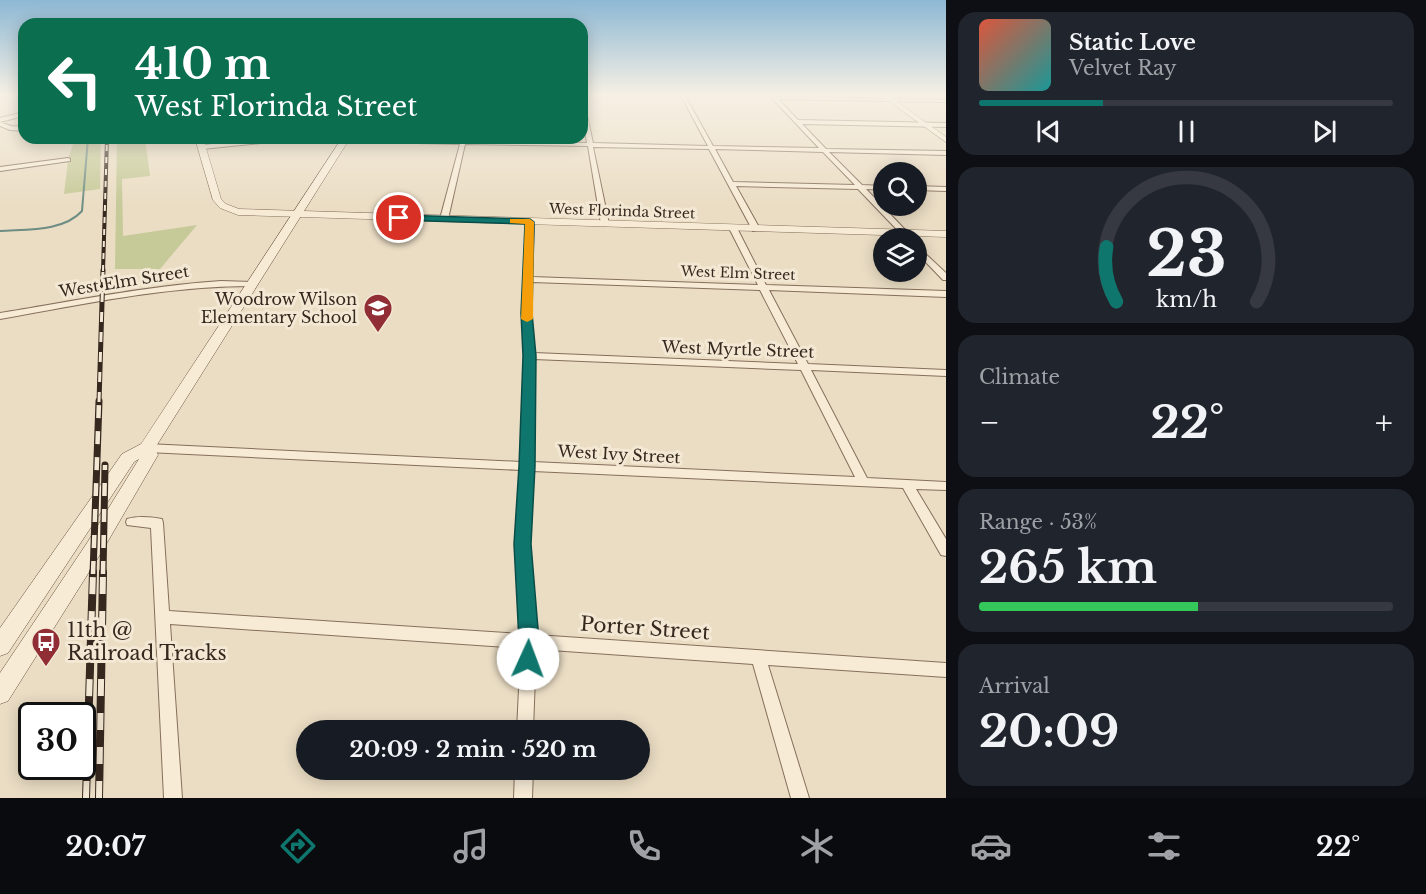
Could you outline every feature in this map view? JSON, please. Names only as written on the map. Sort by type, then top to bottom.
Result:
[{"type":"main road","points":[[0,646],[128,458],[147,448],[342,144]]},
{"type":"main road","points":[[0,693],[127,494],[150,455],[147,448]]},
{"type":"street","points":[[702,131],[756,229]]},
{"type":"street","points":[[807,131],[899,228]]},
{"type":"street","points":[[934,131],[946,140]]},
{"type":"street","points":[[588,134],[605,224]]},
{"type":"street","name":"West Florinda Street","points":[[201,144],[217,200],[223,206],[238,212],[873,234]]},
{"type":"street","points":[[444,219],[463,144]]},
{"type":"street","points":[[590,144],[946,153]]},
{"type":"street","points":[[0,169],[68,160]]},
{"type":"street","points":[[731,184],[873,188]]},
{"type":"street","points":[[927,188],[946,189]]},
{"type":"street","points":[[525,720],[529,641],[523,544],[527,466],[529,356],[527,313],[530,222]]},
{"type":"street","points":[[733,228],[863,482]]},
{"type":"street","name":"West Florinda Street","points":[[927,235],[946,234]]},
{"type":"street","points":[[927,258],[946,278]]},
{"type":"street","name":"West Elm Street","points":[[529,279],[946,294]]},
{"type":"street","name":"West Elm Street","points":[[0,316],[167,288],[253,284]]},
{"type":"street","name":"West Myrtle Street","points":[[529,356],[946,373]]},
{"type":"street","name":"West Ivy Street","points":[[147,448],[946,486]]},
{"type":"street","points":[[907,484],[946,551]]},
{"type":"street","points":[[132,522],[157,523],[173,798]]},
{"type":"street","name":"Porter Street","points":[[162,617],[946,670]]},
{"type":"street","points":[[758,656],[800,798]]},
{"type":"street","points":[[523,798],[524,780]]},
{"type":"green space","points":[[73,144],[101,144],[100,189],[64,194],[68,160]]},
{"type":"green space","points":[[117,144],[146,144],[150,176],[122,179],[123,236],[197,225],[160,269],[115,269]]},
{"type":"waterway","points":[[0,231],[55,226],[65,223],[82,211],[88,144]]},
{"type":"railway","points":[[103,271],[107,144]]},
{"type":"railway","points":[[99,402],[103,270]]},
{"type":"railway","points":[[93,574],[99,401]]},
{"type":"railway","points":[[103,574],[105,465]]},
{"type":"railway","points":[[86,798],[93,572]]},
{"type":"railway","points":[[99,798],[103,572]]},
{"type":"slow traffic","points":[[513,221],[530,222],[527,319]]},
{"type":"place","name":"Woodrow Wilson Elementary School","points":[[378,334]]},
{"type":"place","name":"11th @ Railroad Tracks","points":[[46,668]]},
{"type":"route","points":[[399,218],[530,222],[527,313],[529,356],[527,466],[523,544],[528,659]]}]
